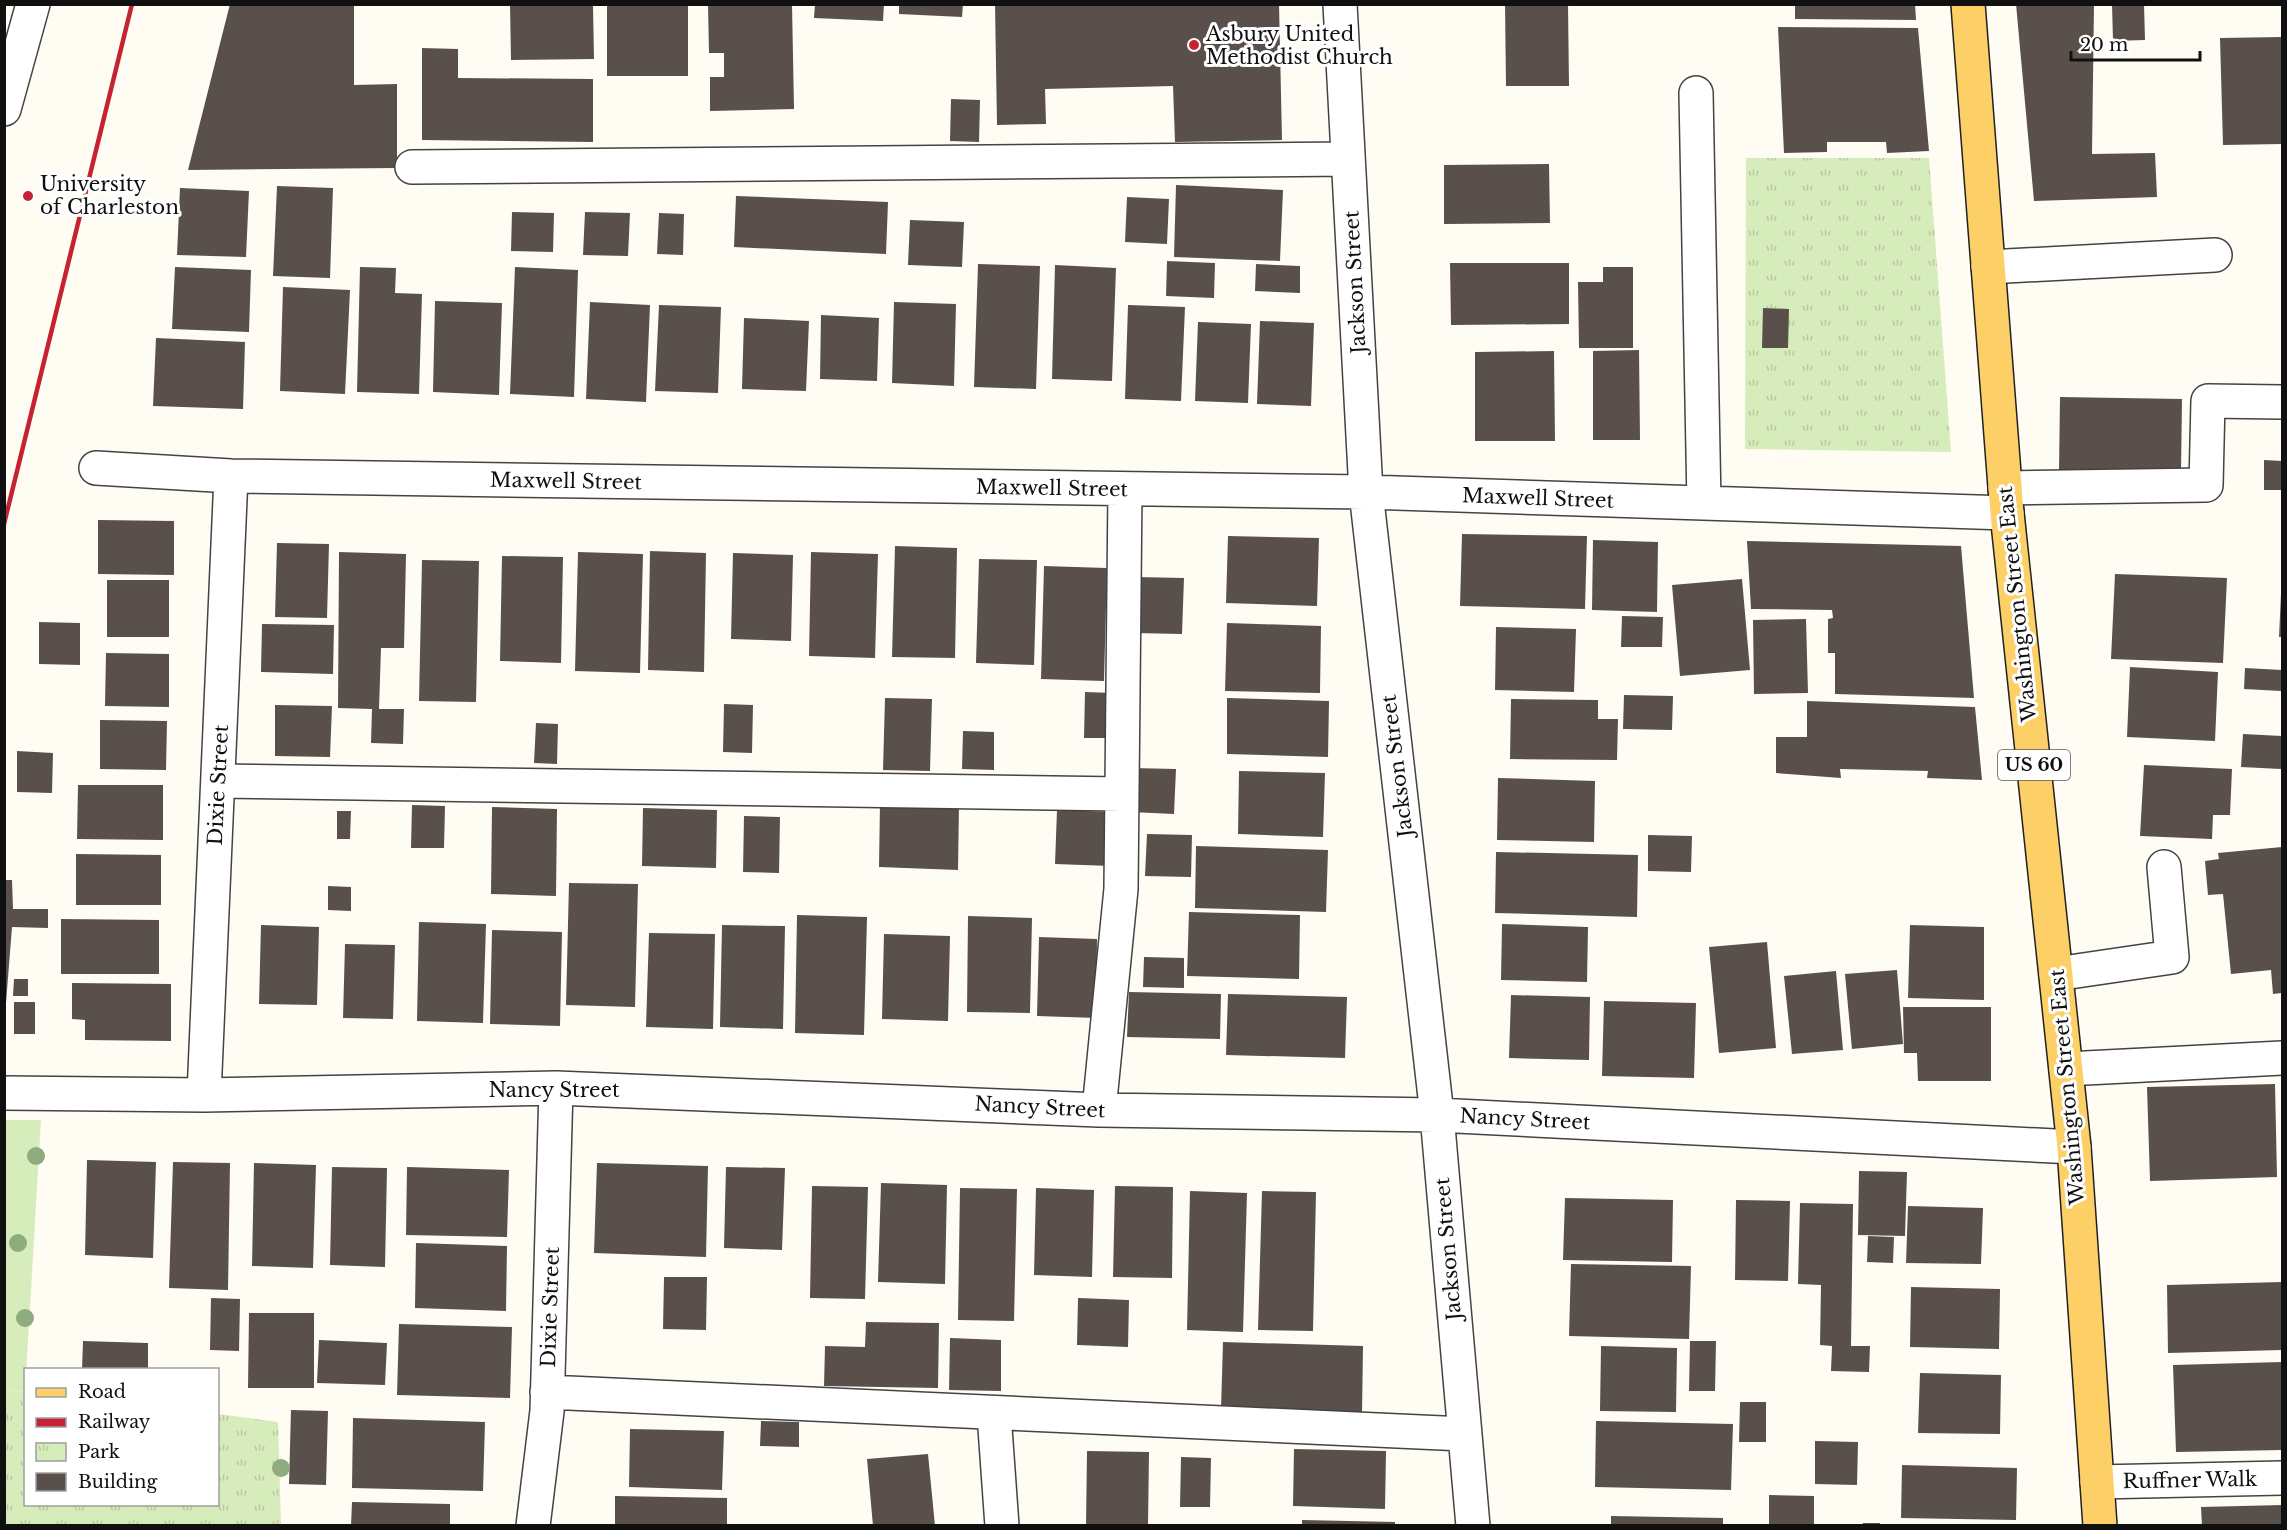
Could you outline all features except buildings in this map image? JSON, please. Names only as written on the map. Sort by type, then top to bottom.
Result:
[{"type":"main road","name":"Washington Street East","points":[[1968,4],[2006,500],[2074,1147],[2100,1526]]},
{"type":"street","points":[[4,109],[33,4]]},
{"type":"street","name":"Jackson Street","points":[[1340,4],[1366,492],[1437,1115],[1473,1526]]},
{"type":"street","points":[[1696,93],[1704,503]]},
{"type":"street","points":[[412,167],[1348,159]]},
{"type":"street","points":[[1988,267],[2215,255]]},
{"type":"street","name":"Maxwell Street","points":[[96,468],[231,476],[1366,492],[1704,503],[2006,500],[2206,485],[2208,401],[2283,402]]},
{"type":"street","name":"Dixie Street","points":[[204,1095],[231,476]]},
{"type":"street","points":[[1099,1110],[1121,889],[1125,489]]},
{"type":"street","points":[[218,781],[1122,794]]},
{"type":"street","points":[[2056,974],[2172,957],[2164,867]]},
{"type":"street","points":[[2066,1069],[2283,1058]]},
{"type":"street","name":"Dixie Street","points":[[532,1526],[547,1392],[556,1088]]},
{"type":"street","name":"Nancy Street","points":[[4,1093],[204,1095],[556,1088],[1099,1110],[1437,1115],[2074,1147]]},
{"type":"street","points":[[547,1392],[1464,1434]]},
{"type":"street","points":[[994,1414],[1002,1526]]},
{"type":"street","name":"Ruffner Walk","points":[[2097,1482],[2283,1478]]},
{"type":"green space","points":[[1746,158],[1929,158],[1951,452],[1745,449]]},
{"type":"green space","points":[[4,1120],[41,1120],[24,1392],[5,1390]]},
{"type":"green space","points":[[4,1390],[24,1392],[24,1506],[219,1506],[219,1414],[278,1422],[281,1525],[5,1525]]},
{"type":"railway","points":[[4,524],[132,4]]},
{"type":"place","name":"Asbury United Methodist Church","points":[[1194,45]]},
{"type":"place","name":"University of Charleston","points":[[28,196]]}]
